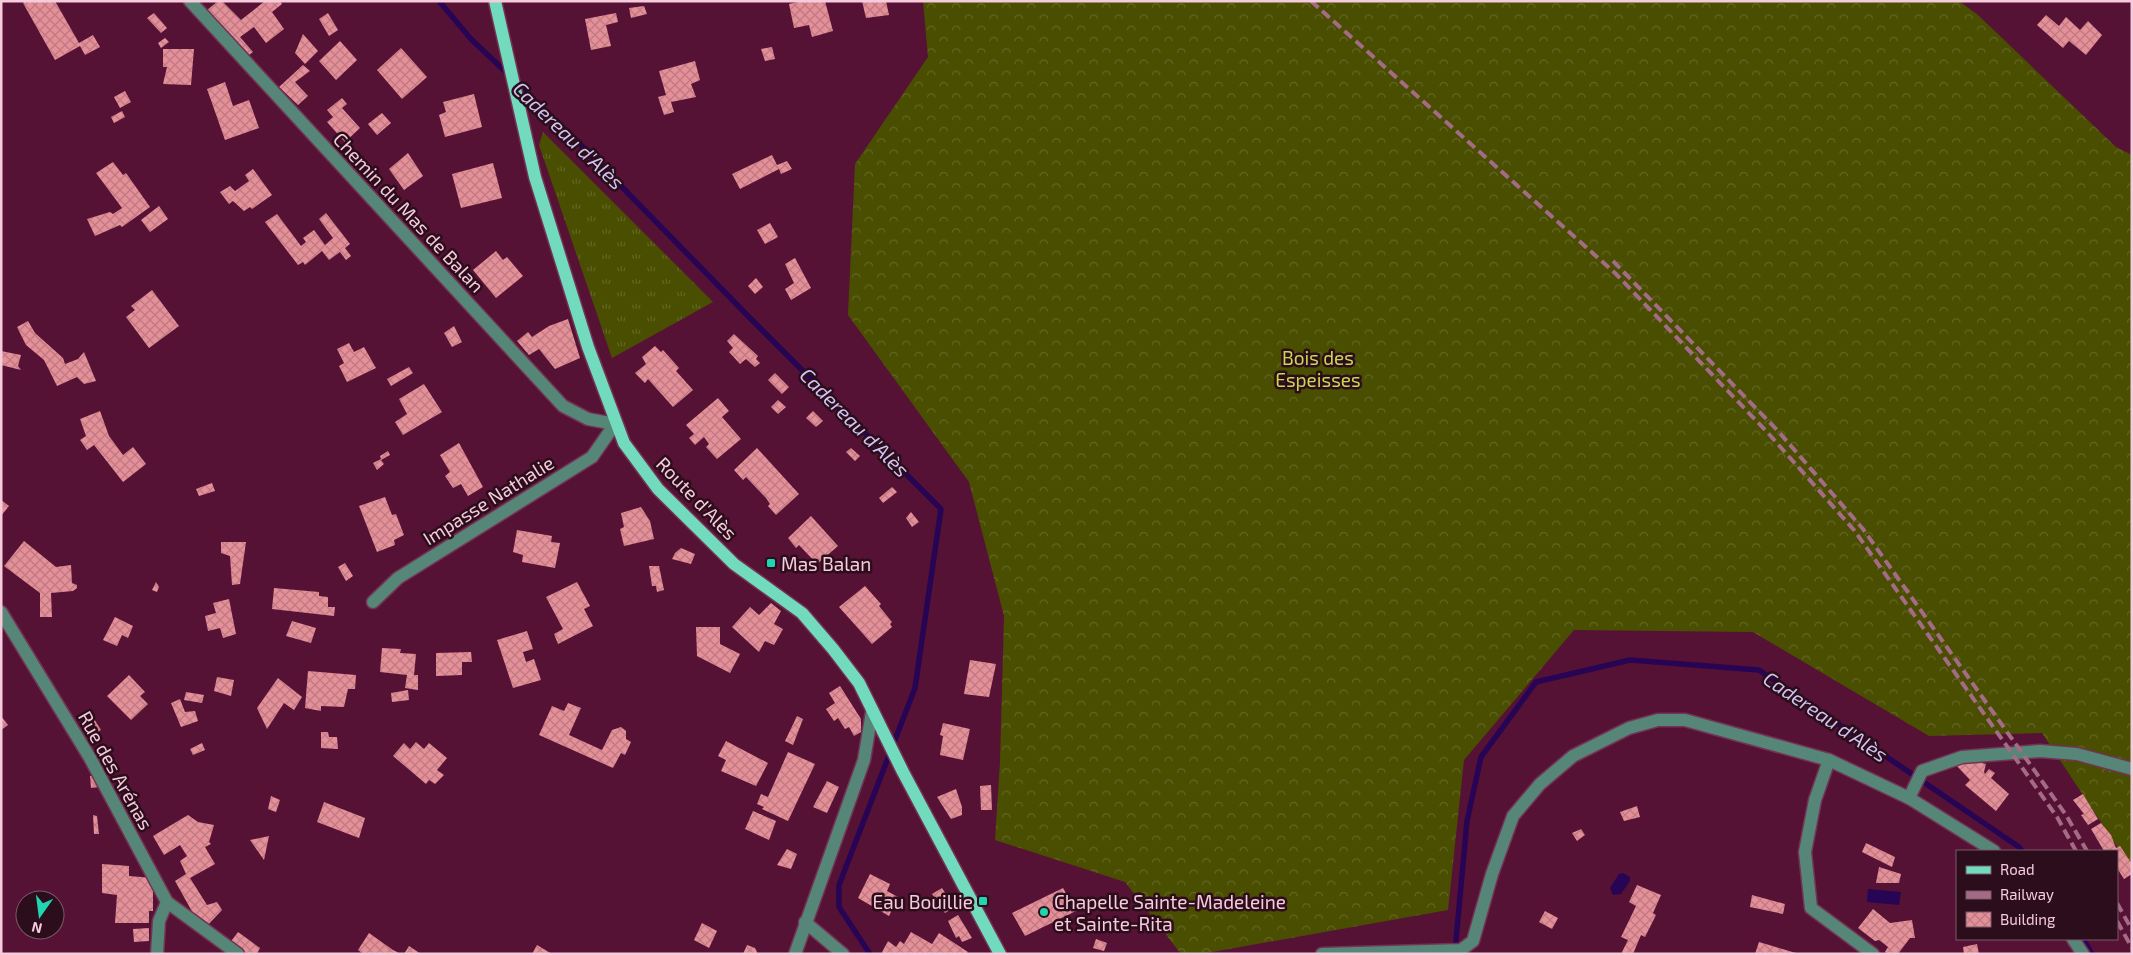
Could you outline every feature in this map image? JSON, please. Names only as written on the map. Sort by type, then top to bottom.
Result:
[{"type":"main road","name":"Route d'Alès","points":[[495,1],[535,177],[588,346],[624,443],[658,489],[734,564],[802,613],[859,683],[883,734],[1000,954]]},
{"type":"street","name":"Chemin du Mas de Balan","points":[[190,1],[563,406],[588,419],[616,424]]},
{"type":"street","name":"Impasse Nathalie","points":[[373,602],[398,578],[592,458],[616,424]]},
{"type":"street","name":"Rue des Arénas","points":[[1,612],[90,758],[167,902]]},
{"type":"street","points":[[795,954],[864,760],[872,712]]},
{"type":"street","points":[[1322,954],[1461,950],[1473,941],[1492,874],[1513,816],[1540,784],[1573,756],[1629,728],[1658,720],[1685,720],[1829,760],[1909,798],[1992,850]]},
{"type":"street","points":[[1909,798],[1922,771],[1962,757],[2049,752],[2076,754],[2132,769]]},
{"type":"street","points":[[1829,760],[1815,800],[1805,852],[1811,908],[1873,954]]},
{"type":"street","points":[[157,954],[159,921],[167,902],[238,954]]},
{"type":"street","points":[[805,922],[843,954]]},
{"type":"street","points":[[2074,940],[2084,954]]},
{"type":"green space","name":"Bois des Espeisses","points":[[923,1],[1959,1],[1978,15],[2116,147],[2132,155],[2132,869],[2042,733],[1929,736],[1753,632],[1574,630],[1464,760],[1448,910],[1201,954],[1181,954],[1125,882],[995,840],[1000,762],[1004,616],[969,482],[848,315],[855,164],[928,57]]},
{"type":"green space","points":[[543,132],[713,302],[612,358],[539,145]]},
{"type":"shaded area","points":[[1623,873],[1630,877],[1630,881],[1621,894],[1613,895],[1610,888],[1619,874]]},
{"type":"shaded area","points":[[1868,889],[1901,892],[1899,905],[1867,902]]},
{"type":"building","points":[[26,1],[55,1],[79,43],[93,35],[100,47],[85,55],[80,46],[55,60],[23,3]]},
{"type":"building","points":[[218,1],[222,1],[241,20],[265,1],[280,1],[282,4],[272,12],[284,29],[266,43],[254,27],[240,37],[253,52],[249,55],[206,11]]},
{"type":"building","points":[[802,1],[825,1],[833,31],[812,37],[809,25],[794,28],[789,4]]},
{"type":"building","points":[[862,1],[886,1],[889,15],[866,18]]},
{"type":"building","points":[[644,6],[647,14],[631,18],[629,8]]},
{"type":"building","points":[[154,13],[167,28],[161,33],[147,18]]},
{"type":"building","points":[[328,13],[338,30],[329,36],[319,19]]},
{"type":"building","points":[[616,13],[618,22],[606,25],[611,46],[591,50],[585,19]]},
{"type":"building","points":[[2046,15],[2059,26],[2066,17],[2080,30],[2088,21],[2102,35],[2086,55],[2069,41],[2063,48],[2037,25]]},
{"type":"building","points":[[303,34],[318,51],[305,64],[295,53]]},
{"type":"building","points":[[165,38],[169,42],[161,48],[158,43]]},
{"type":"building","points":[[340,41],[357,60],[336,80],[319,61]]},
{"type":"building","points":[[772,47],[775,59],[765,61],[761,49]]},
{"type":"building","points":[[401,48],[427,77],[402,99],[377,70]]},
{"type":"building","points":[[163,49],[194,49],[191,85],[163,84],[167,67],[163,67]]},
{"type":"building","points":[[695,61],[700,80],[691,84],[696,97],[671,102],[674,112],[664,115],[658,97],[666,95],[659,71]]},
{"type":"building","points":[[303,65],[310,71],[295,82],[308,96],[298,105],[279,87]]},
{"type":"building","points":[[225,82],[233,106],[249,100],[259,128],[225,140],[207,89]]},
{"type":"building","points":[[125,91],[131,102],[120,108],[114,97]]},
{"type":"building","points":[[474,94],[482,127],[445,137],[439,115],[446,112],[443,102]]},
{"type":"building","points":[[342,98],[347,104],[342,108],[360,128],[345,142],[327,122],[333,117],[327,110]]},
{"type":"building","points":[[122,111],[125,117],[114,123],[111,117]]},
{"type":"building","points":[[382,113],[391,123],[377,135],[368,124]]},
{"type":"building","points":[[408,153],[423,176],[404,190],[389,169]]},
{"type":"building","points":[[772,155],[777,165],[787,161],[792,169],[781,174],[779,169],[740,189],[732,174]]},
{"type":"building","points":[[113,162],[123,175],[126,173],[150,207],[122,227],[120,225],[95,236],[87,219],[110,212],[113,214],[122,208],[96,173]]},
{"type":"building","points":[[493,163],[502,198],[461,208],[452,174]]},
{"type":"building","points":[[253,169],[272,195],[252,209],[250,207],[244,211],[233,201],[229,204],[220,192],[230,186],[235,191],[249,181],[245,175]]},
{"type":"building","points":[[159,206],[168,219],[150,232],[141,220]]},
{"type":"building","points":[[326,213],[350,244],[345,248],[351,256],[346,260],[340,252],[329,260],[322,251],[305,265],[303,262],[298,265],[265,222],[277,214],[301,246],[306,242],[303,238],[314,230],[325,245],[333,238],[319,219]]},
{"type":"building","points":[[770,223],[778,237],[765,244],[757,230]]},
{"type":"building","points":[[496,251],[503,260],[507,257],[523,276],[496,298],[473,270]]},
{"type":"building","points":[[795,258],[811,288],[791,300],[785,289],[794,283],[785,264]]},
{"type":"building","points":[[756,278],[763,287],[755,294],[748,286]]},
{"type":"building","points":[[152,290],[179,326],[149,348],[126,317],[135,310],[131,306]]},
{"type":"building","points":[[568,319],[580,358],[555,369],[539,349],[529,355],[517,341],[528,332],[532,337],[549,326]]},
{"type":"building","points":[[28,321],[35,333],[63,358],[65,364],[78,359],[84,352],[96,381],[84,384],[77,377],[57,386],[44,360],[26,345],[17,327]]},
{"type":"building","points":[[454,326],[462,342],[452,347],[444,333]]},
{"type":"building","points":[[734,334],[758,356],[756,359],[760,363],[755,367],[746,359],[740,364],[729,352],[733,348],[727,341]]},
{"type":"building","points":[[349,343],[354,352],[364,347],[376,368],[347,382],[339,366],[344,363],[337,349]]},
{"type":"building","points":[[655,346],[661,352],[663,350],[679,368],[676,371],[693,390],[673,407],[648,379],[645,383],[635,373],[646,364],[642,357]]},
{"type":"building","points":[[1,351],[21,355],[18,366],[21,370],[1,365]]},
{"type":"building","points":[[409,367],[413,373],[391,386],[387,379]]},
{"type":"building","points":[[775,373],[789,387],[782,394],[768,380]]},
{"type":"building","points":[[424,384],[442,412],[403,435],[395,422],[407,414],[399,399]]},
{"type":"building","points":[[718,398],[729,411],[722,417],[741,439],[717,459],[706,447],[709,444],[704,437],[695,445],[689,438],[694,434],[686,425]]},
{"type":"building","points":[[778,400],[786,407],[778,414],[771,407]]},
{"type":"building","points":[[100,411],[109,436],[123,455],[133,447],[146,464],[123,482],[94,445],[87,450],[80,440],[86,436],[80,419]]},
{"type":"building","points":[[813,411],[823,421],[816,427],[806,418]]},
{"type":"building","points":[[459,443],[483,487],[468,496],[461,484],[453,488],[445,476],[450,472],[440,455]]},
{"type":"building","points":[[757,448],[799,494],[776,515],[768,506],[770,504],[766,498],[746,477],[743,480],[734,470]]},
{"type":"building","points":[[851,448],[860,456],[855,461],[846,452]]},
{"type":"building","points":[[388,451],[390,455],[381,460],[384,464],[377,470],[373,463],[381,459],[380,456]]},
{"type":"building","points":[[212,483],[215,491],[199,496],[196,489]]},
{"type":"building","points":[[892,487],[897,492],[883,503],[879,498]]},
{"type":"building","points":[[385,497],[392,515],[396,514],[404,535],[394,540],[395,545],[377,552],[359,506]]},
{"type":"building","points":[[1,500],[9,506],[1,516]]},
{"type":"building","points":[[641,507],[650,521],[654,539],[624,546],[620,529],[624,527],[621,513]]},
{"type":"building","points":[[911,512],[919,522],[912,527],[906,518]]},
{"type":"building","points":[[811,516],[838,546],[817,564],[799,545],[796,548],[788,538]]},
{"type":"building","points":[[517,530],[552,536],[551,542],[560,543],[555,568],[522,562],[523,555],[513,552]]},
{"type":"building","points":[[24,541],[56,567],[71,565],[72,583],[77,585],[77,588],[73,591],[51,593],[52,617],[40,617],[40,593],[4,566]]},
{"type":"building","points":[[221,542],[246,542],[240,584],[232,585],[230,556],[221,553]]},
{"type":"building","points":[[681,548],[695,554],[691,564],[672,559]]},
{"type":"building","points":[[345,563],[353,576],[346,581],[338,567]]},
{"type":"building","points":[[649,566],[659,566],[664,590],[657,592],[656,586],[652,586]]},
{"type":"building","points":[[156,582],[159,587],[157,592],[152,590]]},
{"type":"building","points":[[577,582],[590,606],[584,609],[593,626],[558,644],[554,634],[563,629],[546,597]]},
{"type":"building","points":[[865,586],[881,604],[879,606],[892,622],[890,624],[892,627],[872,644],[839,607]]},
{"type":"building","points":[[274,588],[319,592],[319,596],[328,597],[328,607],[335,607],[334,616],[272,609]]},
{"type":"building","points":[[229,599],[236,634],[223,638],[220,628],[208,631],[205,616],[216,613],[213,603]]},
{"type":"building","points":[[771,603],[781,611],[774,624],[783,629],[774,645],[765,641],[759,652],[732,627],[750,607],[759,615]]},
{"type":"building","points":[[115,617],[133,626],[128,638],[122,635],[117,646],[103,640]]},
{"type":"building","points":[[292,621],[316,628],[311,643],[286,636]]},
{"type":"building","points":[[696,627],[720,627],[720,644],[740,654],[730,673],[697,656]]},
{"type":"building","points":[[527,631],[533,649],[523,652],[526,662],[534,659],[541,680],[513,688],[497,640]]},
{"type":"building","points":[[382,648],[401,649],[400,653],[416,654],[414,675],[418,675],[418,690],[405,688],[407,675],[380,672]]},
{"type":"building","points":[[471,652],[472,662],[462,662],[462,675],[436,676],[436,653]]},
{"type":"building","points":[[970,660],[996,664],[989,697],[964,694]]},
{"type":"building","points":[[308,671],[356,675],[355,689],[348,689],[344,707],[321,706],[321,711],[305,708]]},
{"type":"building","points":[[129,675],[145,692],[140,696],[148,704],[131,720],[107,696]]},
{"type":"building","points":[[217,677],[234,680],[231,696],[214,691]]},
{"type":"building","points":[[278,678],[302,697],[294,710],[284,703],[267,729],[257,708]]},
{"type":"building","points":[[840,686],[861,719],[861,732],[854,736],[849,727],[845,729],[838,718],[834,721],[826,709],[835,703],[829,693]]},
{"type":"building","points":[[408,690],[409,700],[392,702],[391,693]]},
{"type":"building","points":[[186,692],[204,695],[202,703],[184,700]]},
{"type":"building","points":[[180,699],[185,712],[195,711],[198,721],[181,727],[171,703]]},
{"type":"building","points":[[568,703],[581,708],[569,735],[602,750],[612,730],[621,727],[626,731],[626,739],[631,742],[625,755],[621,753],[613,768],[539,735],[552,706],[564,711]]},
{"type":"building","points":[[1,716],[8,725],[1,730]]},
{"type":"building","points":[[797,716],[803,719],[793,745],[785,741]]},
{"type":"building","points":[[94,719],[101,730],[91,736],[85,726]]},
{"type":"building","points":[[943,723],[970,729],[963,760],[940,755],[943,736],[940,735]]},
{"type":"building","points":[[321,732],[328,732],[329,737],[337,737],[338,749],[321,748]]},
{"type":"building","points":[[726,741],[768,763],[756,786],[721,771],[726,760],[718,756]]},
{"type":"building","points":[[416,742],[424,749],[429,743],[447,758],[437,770],[444,775],[435,784],[429,780],[426,784],[393,756],[404,743],[410,749]]},
{"type":"building","points":[[202,743],[205,750],[193,755],[190,749]]},
{"type":"building","points":[[788,752],[815,764],[788,821],[762,809],[764,807],[757,804],[761,794],[768,797]]},
{"type":"building","points":[[1974,761],[1986,764],[1985,774],[1989,769],[1995,773],[1991,778],[2009,794],[1996,811],[1965,785],[1970,780],[1955,764]]},
{"type":"building","points":[[90,776],[93,776],[99,787],[91,788]]},
{"type":"building","points":[[827,781],[839,787],[827,813],[813,807]]},
{"type":"building","points":[[991,785],[992,810],[981,810],[980,786]]},
{"type":"building","points":[[956,789],[962,807],[962,815],[951,819],[937,797]]},
{"type":"building","points":[[2083,794],[2098,819],[2088,825],[2081,815],[2084,814],[2073,800]]},
{"type":"building","points":[[271,796],[280,800],[276,812],[268,809]]},
{"type":"building","points":[[324,802],[365,818],[359,838],[317,822]]},
{"type":"building","points":[[1637,806],[1640,817],[1624,821],[1620,812]]},
{"type":"building","points":[[753,811],[776,821],[769,840],[745,829]]},
{"type":"building","points":[[93,815],[97,816],[99,834],[94,834]]},
{"type":"building","points":[[188,815],[198,822],[214,825],[209,842],[211,844],[205,847],[215,864],[190,878],[207,905],[217,902],[222,910],[206,927],[199,924],[175,881],[186,874],[180,861],[187,856],[180,845],[164,855],[153,836]]},
{"type":"building","points":[[2101,823],[2111,835],[2116,848],[2120,846],[2132,864],[2132,874],[2124,879],[2118,870],[2118,850],[2103,850],[2091,829]]},
{"type":"building","points":[[1581,829],[1585,835],[1577,841],[1572,833]]},
{"type":"building","points":[[269,836],[264,860],[250,840]]},
{"type":"building","points":[[1866,843],[1895,857],[1892,867],[1862,852]]},
{"type":"building","points":[[787,849],[797,854],[791,869],[777,865]]},
{"type":"building","points":[[102,864],[129,866],[129,876],[153,878],[153,911],[149,911],[149,923],[115,923],[117,895],[102,893]]},
{"type":"building","points":[[1879,867],[1901,874],[1899,883],[1876,883]]},
{"type":"building","points":[[870,874],[890,884],[887,891],[898,897],[889,916],[858,898]]},
{"type":"building","points":[[1637,885],[1661,895],[1653,913],[1656,915],[1645,937],[1641,935],[1633,954],[1621,954],[1628,940],[1621,937],[1636,906],[1629,902]]},
{"type":"building","points":[[942,888],[954,907],[945,913],[932,894]]},
{"type":"building","name":"Chapelle Sainte-Madeleine et Sainte-Rita","points":[[1063,888],[1076,911],[1025,936],[1012,913]]},
{"type":"building","points":[[1752,895],[1785,904],[1783,914],[1750,907]]},
{"type":"building","points":[[1873,909],[1890,923],[1912,920],[1915,938],[1910,938],[1898,954],[1888,954],[1885,952],[1888,947],[1879,940],[1875,941],[1858,928]]},
{"type":"building","points":[[1545,911],[1558,918],[1552,929],[1539,922]]},
{"type":"building","points":[[958,915],[972,938],[962,942],[959,936],[956,938],[948,921]]},
{"type":"building","points":[[702,923],[717,931],[709,948],[694,940]]},
{"type":"building","points":[[149,928],[149,941],[134,942],[133,929]]},
{"type":"building","points":[[238,932],[260,948],[257,954],[242,954],[229,944]]},
{"type":"building","points":[[911,932],[932,944],[939,933],[968,952],[966,954],[881,954],[888,941],[896,947],[900,941],[904,944]]},
{"type":"building","points":[[369,933],[401,954],[363,954],[358,950]]},
{"type":"building","points":[[1096,939],[1107,943],[1104,951],[1093,948]]},
{"type":"building","points":[[1759,942],[1796,953],[1755,954]]},
{"type":"building","points":[[1977,944],[1979,954],[1964,954],[1963,947]]},
{"type":"building","points":[[537,945],[552,954],[532,954]]},
{"type":"building","points":[[747,945],[755,948],[758,954],[743,954]]},
{"type":"building","points":[[409,946],[421,954],[404,954]]},
{"type":"waterway","name":"Cadereau d'Alès","points":[[439,1],[471,39],[509,75]]},
{"type":"waterway","name":"Cadereau d'Alès","points":[[515,82],[579,143],[941,509],[915,688],[839,885],[839,907],[870,954]]},
{"type":"waterway","name":"Cadereau d'Alès","points":[[1455,951],[1467,821],[1481,757],[1536,682],[1630,660],[1759,670],[2021,850]]},
{"type":"waterway","name":"Cadereau d'Alès","points":[[2084,940],[2092,954]]},
{"type":"railway","points":[[1311,1],[1616,274],[1768,433],[1854,530],[2057,817],[2075,850]]},
{"type":"railway","points":[[1613,261],[1778,431],[1863,529],[2066,815],[2086,850]]},
{"type":"railway","points":[[2118,905],[2132,930]]},
{"type":"railway","points":[[2118,923],[2132,948]]},
{"type":"place","name":"Mas Balan","points":[[771,563]]},
{"type":"place","name":"Eau Bouillie","points":[[983,901]]},
{"type":"place","name":"Chapelle Sainte-Madeleine et Sainte-Rita","points":[[1044,912]]}]
